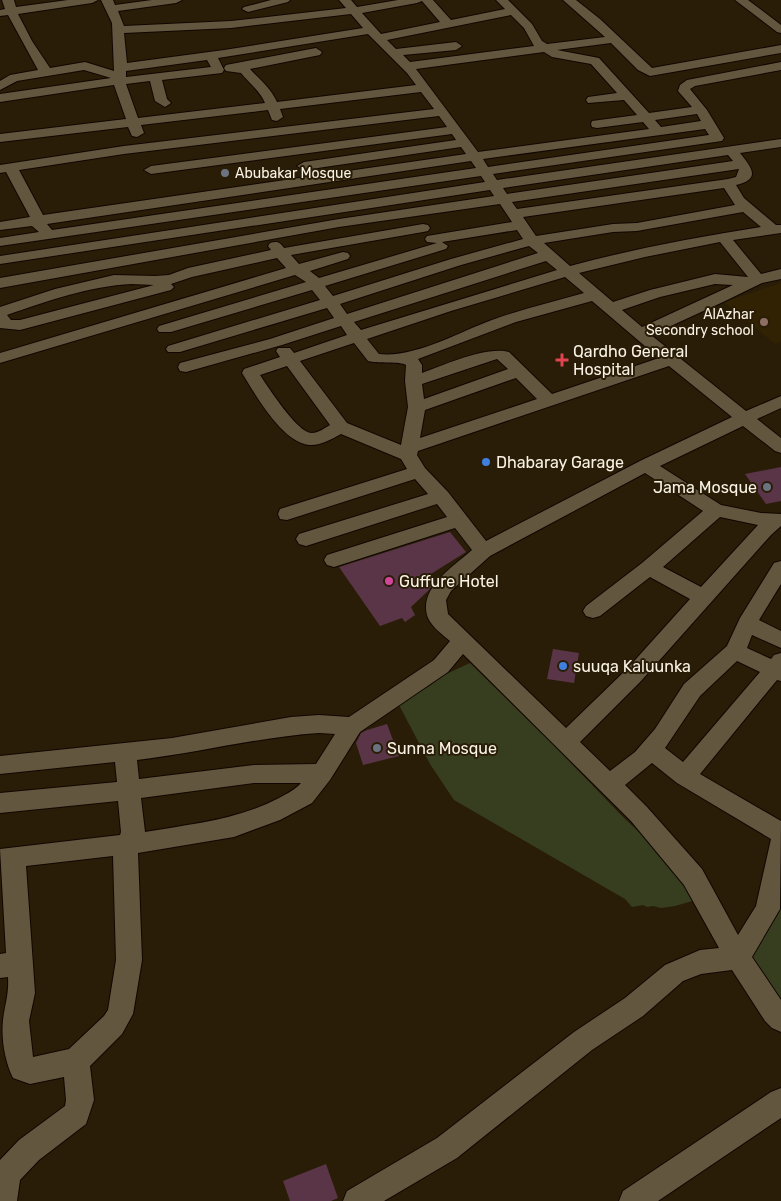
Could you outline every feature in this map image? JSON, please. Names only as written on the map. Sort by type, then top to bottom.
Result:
[{"type":"street","points":[[0,24],[9,11],[92,0]]},
{"type":"street","points":[[176,0],[109,4],[118,23],[119,75],[141,150],[151,170],[166,217],[180,252],[180,278],[207,317],[238,353],[281,417],[301,436],[313,438],[341,427]]},
{"type":"street","points":[[252,23],[244,4],[284,0]]},
{"type":"street","points":[[118,30],[252,23],[350,6],[418,0]]},
{"type":"street","points":[[427,0],[449,25]]},
{"type":"street","points":[[502,0],[528,26],[536,36],[536,42],[543,47],[556,54],[595,61],[658,130]]},
{"type":"street","points":[[569,0],[650,72],[781,49]]},
{"type":"street","points":[[743,1],[761,1]]},
{"type":"street","points":[[743,1],[781,30]]},
{"type":"street","points":[[350,6],[393,53],[408,66],[465,143],[515,220],[532,241],[671,360],[781,446]]},
{"type":"street","points":[[9,11],[38,62],[44,70],[49,72]]},
{"type":"street","points":[[0,98],[119,75],[153,65],[188,49],[211,56],[377,36],[449,25],[514,11]]},
{"type":"street","points":[[179,27],[188,49]]},
{"type":"street","points":[[361,44],[377,36]]},
{"type":"street","points":[[518,39],[536,36]]},
{"type":"street","points":[[408,66],[613,39]]},
{"type":"street","points":[[393,53],[472,44]]},
{"type":"street","points":[[0,86],[14,78],[89,66],[119,75],[154,78],[237,68],[324,51]]},
{"type":"street","points":[[211,56],[218,70]]},
{"type":"street","points":[[0,316],[6,325],[15,326],[75,312],[180,278],[279,253],[338,250],[432,238],[515,220],[728,183],[745,178],[746,169],[743,164],[717,138],[701,110],[684,91],[684,88],[690,83],[781,66]]},
{"type":"street","points":[[237,68],[245,70],[259,88],[266,92],[284,132]]},
{"type":"street","points":[[154,78],[161,101],[165,103]]},
{"type":"street","points":[[592,100],[628,96]]},
{"type":"street","points":[[587,112],[690,98]]},
{"type":"street","points":[[0,138],[272,106],[434,100]]},
{"type":"street","points":[[138,136],[434,100]]},
{"type":"street","points":[[92,266],[83,255],[54,234],[42,228],[33,208],[5,168],[50,160],[284,132],[434,100]]},
{"type":"street","points":[[242,109],[254,136]]},
{"type":"street","points":[[597,124],[701,110]]},
{"type":"street","points":[[0,226],[162,202],[197,188],[474,157],[710,124]]},
{"type":"street","points":[[151,170],[455,130]]},
{"type":"street","points":[[625,135],[648,163]]},
{"type":"street","points":[[0,242],[484,172],[635,148],[717,138]]},
{"type":"street","points":[[309,175],[465,143]]},
{"type":"street","points":[[0,260],[255,220],[781,143]]},
{"type":"street","points":[[297,151],[318,195]]},
{"type":"street","points":[[0,282],[414,212],[743,164]]},
{"type":"street","points":[[188,166],[197,188]]},
{"type":"street","points":[[728,183],[738,200],[777,230]]},
{"type":"street","points":[[247,205],[255,220],[279,253],[295,269],[309,276],[328,303],[374,358],[378,360],[405,358],[500,322],[595,295]]},
{"type":"street","points":[[174,349],[456,262],[532,241],[613,228],[636,227],[747,207]]},
{"type":"street","points":[[414,212],[432,238],[456,262]]},
{"type":"street","points":[[613,228],[638,254]]},
{"type":"street","points":[[250,373],[494,291],[638,254],[777,230]]},
{"type":"street","points":[[165,329],[393,261],[432,238]]},
{"type":"street","points":[[724,238],[754,281]]},
{"type":"street","points":[[0,358],[295,269],[338,250]]},
{"type":"street","points":[[338,250],[358,272],[409,320]]},
{"type":"street","points":[[186,367],[276,342],[548,255]]},
{"type":"street","points":[[393,261],[412,276]]},
{"type":"street","points":[[641,333],[754,281],[781,274]]},
{"type":"street","points":[[0,312],[60,292],[122,279],[154,281],[180,278]]},
{"type":"street","points":[[612,308],[642,296],[715,279],[754,281]]},
{"type":"street","points":[[60,292],[75,312]]},
{"type":"street","points":[[247,304],[291,359],[341,427],[408,451],[671,360]]},
{"type":"street","points":[[413,381],[496,354],[503,355],[550,401]]},
{"type":"street","points":[[405,358],[414,365],[413,381],[417,407],[408,451],[418,472],[441,496],[483,551]]},
{"type":"street","points":[[417,407],[518,371]]},
{"type":"street","points":[[779,1015],[738,958],[693,877],[640,814],[438,618],[436,600],[444,586],[483,551],[646,464],[781,401]]},
{"type":"street","points":[[646,464],[716,510],[778,520]]},
{"type":"street","points":[[287,514],[418,472]]},
{"type":"street","points":[[306,539],[441,496]]},
{"type":"street","points":[[593,611],[649,568],[716,510]]},
{"type":"street","points":[[334,560],[458,520]]},
{"type":"street","points":[[565,743],[634,675],[764,530],[778,520]]},
{"type":"street","points":[[649,568],[705,598]]},
{"type":"street","points":[[609,785],[651,750],[663,736],[692,690],[735,651],[747,623],[781,568]]},
{"type":"street","points":[[747,623],[781,640]]},
{"type":"street","points":[[125,752],[133,832],[131,844],[125,857],[129,960],[120,1014],[113,1026],[76,1061],[30,1071],[23,1069],[20,1063],[16,1021],[22,993],[10,965],[16,912],[7,858],[131,844],[234,827],[304,796],[322,774],[352,726],[412,687],[440,666],[453,654],[461,640]]},
{"type":"street","points":[[685,776],[779,668],[735,651]]},
{"type":"street","points":[[0,766],[172,747],[291,726],[320,724],[352,726]]},
{"type":"street","points":[[651,750],[685,776],[781,832]]},
{"type":"street","points":[[0,803],[129,790],[254,774],[322,774]]},
{"type":"street","points":[[738,958],[768,909],[781,844]]},
{"type":"street","points":[[357,1201],[447,1148],[583,1041],[634,1006],[674,973],[700,962],[738,958]]},
{"type":"street","points":[[3,1201],[4,1173],[29,1150],[56,1132],[76,1114],[80,1100],[76,1061]]},
{"type":"street","points":[[633,1201],[781,1102]]},
{"type":"shaded area","name":"AlAzhar Secondry school","points":[[781,283],[781,341],[775,344],[724,302]]},
{"type":"green space","points":[[470,663],[652,844],[696,900],[661,908],[643,905],[632,907],[625,899],[454,800],[430,764],[398,703],[429,686],[444,675]]},
{"type":"green space","points":[[781,903],[781,999],[769,990],[740,955],[773,920]]},
{"type":"building","name":"Jama Mosque","points":[[781,467],[781,501],[766,504],[745,474]]},
{"type":"building","name":"Guffure Hotel","points":[[450,532],[466,552],[426,577],[433,584],[411,607],[415,615],[405,622],[402,618],[380,626],[339,567]]},
{"type":"building","name":"suuqa Kaluunka","points":[[553,649],[579,653],[574,683],[547,679]]},
{"type":"building","name":"Sunna Mosque","points":[[387,724],[399,756],[363,765],[356,743],[361,733]]},
{"type":"building","points":[[326,1164],[338,1198],[331,1201],[290,1201],[283,1181]]},
{"type":"place","name":"Abubakar Mosque","points":[[225,173]]},
{"type":"place","name":"AlAzhar Secondry school","points":[[764,322]]},
{"type":"place","name":"Qardho General Hospital","points":[[562,360]]},
{"type":"place","name":"Dhabaray Garage","points":[[486,462]]},
{"type":"place","name":"Jama Mosque","points":[[767,487]]},
{"type":"place","name":"Guffure Hotel","points":[[389,581]]},
{"type":"place","name":"suuqa Kaluunka","points":[[563,666]]},
{"type":"place","name":"Sunna Mosque","points":[[377,748]]}]
